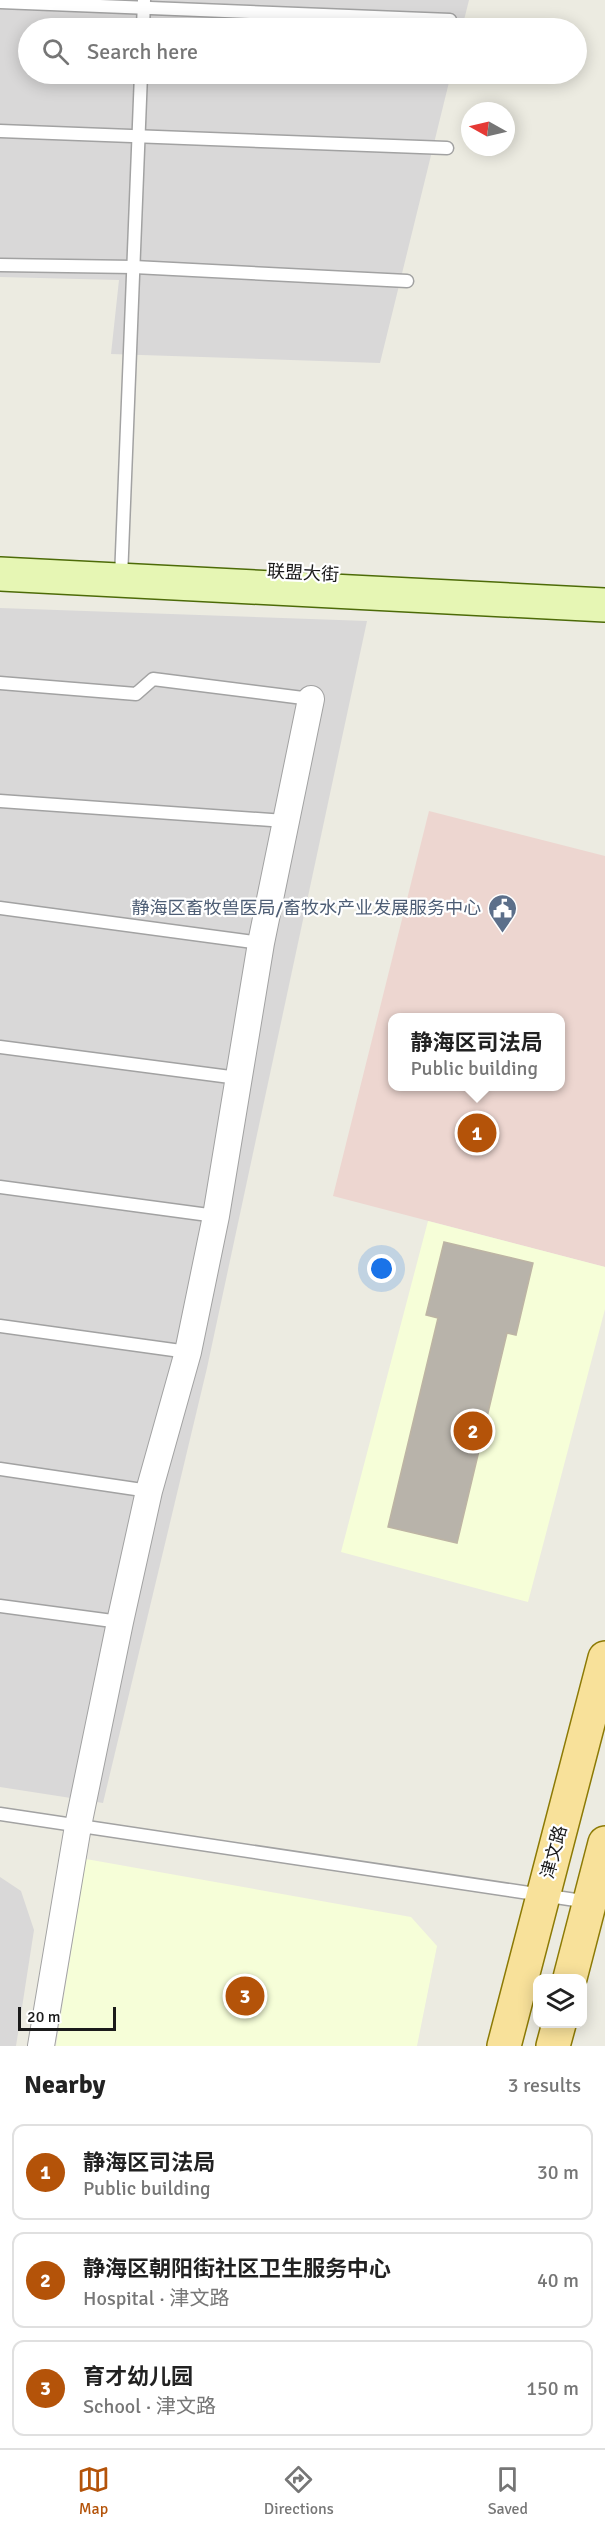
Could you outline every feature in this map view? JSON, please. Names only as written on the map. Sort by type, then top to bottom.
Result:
[{"type":"main road","name":"联盟大街","points":[[0,560],[122,572],[605,587]]},
{"type":"main road","points":[[0,574],[122,572],[605,605]]},
{"type":"main road","name":"津文路","points":[[504,2046],[605,1658]]},
{"type":"main road","points":[[571,1974],[605,1844]]},
{"type":"main road","points":[[553,2046],[558,2028]]},
{"type":"street","points":[[41,2046],[78,1826],[120,1622],[149,1491],[188,1352],[216,1216],[261,943],[310,699]]},
{"type":"lane","points":[[0,2],[144,4],[412,18]]},
{"type":"lane","points":[[122,572],[141,84]]},
{"type":"lane","points":[[0,131],[447,148]]},
{"type":"lane","points":[[0,265],[134,267],[407,281]]},
{"type":"lane","points":[[0,682],[136,694],[153,680],[310,699]]},
{"type":"lane","points":[[0,801],[285,821]]},
{"type":"lane","points":[[0,908],[261,943]]},
{"type":"lane","points":[[0,1047],[238,1078]]},
{"type":"lane","points":[[0,1187],[216,1216]]},
{"type":"lane","points":[[0,1326],[188,1352]]},
{"type":"lane","points":[[0,1469],[149,1491]]},
{"type":"lane","points":[[0,1606],[120,1622]]},
{"type":"lane","points":[[0,1814],[590,1902]]},
{"type":"shaded area","points":[[0,0],[469,0],[464,18],[18,18],[18,84],[449,84],[380,363],[111,354],[119,280],[0,277]]},
{"type":"shaded area","points":[[0,608],[367,621],[207,1368],[103,1803],[0,1787]]},
{"type":"shaded area","points":[[429,811],[605,856],[605,1267],[333,1196]]},
{"type":"shaded area","points":[[428,1221],[605,1267],[605,1309],[528,1602],[341,1552]]},
{"type":"shaded area","points":[[86,1859],[411,1917],[437,1946],[417,2046],[56,2046]]},
{"type":"shaded area","points":[[0,1877],[21,1891],[34,1930],[16,2046],[0,2046]]},
{"type":"building","points":[[444,1242],[533,1263],[516,1335],[507,1333],[457,1543],[388,1527],[438,1318],[426,1315]]},
{"type":"place","name":"静海区畜牧兽医局/畜牧水产业发展服务中心","points":[[502,934]]},
{"type":"place","name":"静海区司法局","points":[[477,1133]]},
{"type":"place","name":"静海区朝阳街社区卫生服务中心","points":[[473,1431]]},
{"type":"place","name":"育才幼儿园","points":[[245,1996]]}]
